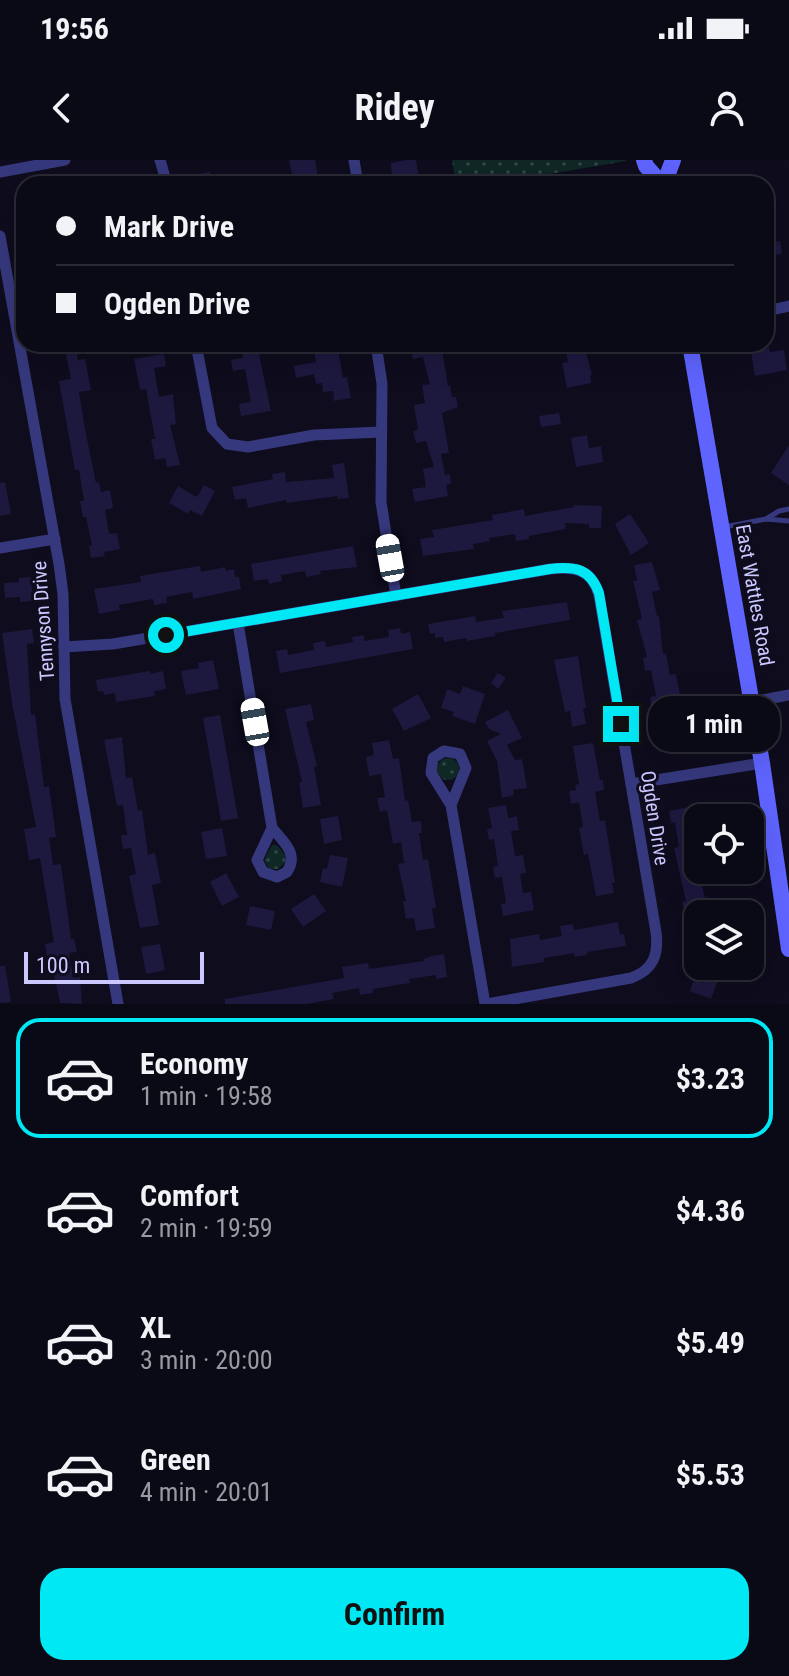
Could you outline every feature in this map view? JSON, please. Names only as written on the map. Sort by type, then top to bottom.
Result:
[{"type":"main road","points":[[644,160],[655,176]]},
{"type":"main road","name":"East Wattles Road","points":[[691,352],[762,763],[789,949]]},
{"type":"street","points":[[0,172],[65,160]]},
{"type":"street","name":"Tennyson Drive","points":[[0,236],[16,324]]},
{"type":"street","name":"Tennyson Drive","points":[[21,352],[63,594],[65,699],[118,1004]]},
{"type":"street","points":[[198,352],[212,428],[227,444],[248,447],[314,435],[381,432]]},
{"type":"street","points":[[64,647],[95,647],[396,596],[381,502],[382,384],[377,352]]},
{"type":"street","points":[[0,548],[55,539]]},
{"type":"street","name":"Ogden Drive","points":[[396,596],[561,568],[588,573],[599,593],[658,943],[654,961],[644,973],[618,981],[486,1004]]},
{"type":"street","points":[[238,623],[272,828]]},
{"type":"street","points":[[752,702],[789,695]]},
{"type":"street","points":[[451,805],[464,774],[465,763],[456,752],[444,751],[433,758],[431,773],[451,805],[486,1004]]},
{"type":"street","points":[[631,784],[762,763]]},
{"type":"lane","points":[[766,519],[789,509]]},
{"type":"lane","points":[[723,527],[766,519],[789,521]]},
{"type":"green space","points":[[452,160],[626,160],[537,176],[455,176]]},
{"type":"green space","points":[[444,758],[452,758],[459,769],[452,780],[444,780],[437,773],[437,765]]},
{"type":"green space","points":[[272,845],[277,845],[286,856],[285,863],[278,869],[269,869],[264,860]]},
{"type":"building","points":[[289,160],[315,160],[318,176],[292,176]]},
{"type":"building","points":[[416,160],[419,176],[392,176],[391,163]]},
{"type":"building","points":[[210,172],[211,176],[197,176]]},
{"type":"building","points":[[780,241],[782,254],[774,255],[774,242]]},
{"type":"building","points":[[784,350],[787,370],[755,376],[751,352]]},
{"type":"building","points":[[66,352],[76,352],[78,360],[85,359],[91,390],[79,392],[96,483],[99,482],[101,492],[110,490],[113,508],[105,510],[109,534],[117,533],[120,549],[104,552],[105,556],[91,558],[89,546],[92,545],[86,517],[83,517],[79,470],[75,470],[59,381],[71,379]]},
{"type":"building","points":[[242,352],[261,352],[271,411],[241,416],[239,404],[251,402],[245,369],[233,371],[231,360],[243,358]]},
{"type":"building","points":[[314,352],[338,352],[343,378],[347,377],[351,398],[334,401],[333,391],[323,392],[322,383],[316,384],[314,374],[296,378],[294,366],[316,362]]},
{"type":"building","points":[[411,352],[442,352],[448,386],[452,397],[456,397],[458,407],[442,413],[449,453],[441,454],[445,475],[450,474],[451,484],[446,485],[448,496],[415,502],[412,489],[426,487],[423,469],[434,467],[426,441],[416,443],[413,431],[418,430],[414,405],[425,403],[422,385],[430,384],[423,357],[413,359]]},
{"type":"building","points":[[566,352],[586,352],[591,383],[567,388],[562,363],[568,362]]},
{"type":"building","points":[[164,354],[166,366],[154,368],[159,397],[173,394],[176,424],[170,425],[180,465],[167,467],[165,458],[155,460],[151,439],[155,439],[146,389],[140,390],[134,359]]},
{"type":"building","points":[[559,413],[561,424],[541,427],[539,416]]},
{"type":"building","points":[[587,435],[589,448],[601,446],[603,462],[576,467],[571,438]]},
{"type":"building","points":[[789,445],[789,485],[771,473]]},
{"type":"building","points":[[344,463],[349,498],[338,499],[337,496],[287,503],[286,500],[248,508],[246,498],[235,500],[232,487],[273,479],[272,474],[285,472],[286,482],[334,478],[332,465]]},
{"type":"building","points":[[5,482],[11,514],[0,516],[0,483]]},
{"type":"building","points":[[204,485],[215,491],[202,516],[190,510],[188,514],[169,503],[178,486],[197,497]]},
{"type":"building","points":[[574,505],[602,506],[601,528],[565,523],[566,529],[529,536],[529,539],[516,541],[515,534],[489,538],[490,541],[473,544],[474,549],[423,556],[420,539],[434,537],[432,530],[493,520],[492,515],[524,509],[525,516]]},
{"type":"building","points":[[630,514],[649,543],[631,555],[615,524]]},
{"type":"building","points":[[353,546],[357,567],[320,571],[321,574],[306,577],[305,571],[281,575],[282,581],[269,584],[268,579],[254,581],[251,564]]},
{"type":"building","points":[[652,562],[660,590],[652,592],[659,616],[663,654],[666,654],[670,675],[676,674],[682,705],[676,706],[680,726],[673,727],[675,738],[669,739],[670,744],[657,746],[650,697],[656,696],[651,670],[645,671],[643,658],[647,657],[637,620],[642,619],[633,581],[637,581],[634,565]]},
{"type":"building","points":[[200,566],[201,572],[225,567],[226,571],[234,569],[241,589],[193,599],[192,592],[166,597],[167,603],[154,605],[153,599],[119,605],[120,610],[99,614],[94,589],[141,582],[140,576]]},
{"type":"building","points":[[31,577],[33,601],[20,602],[20,597],[5,598],[4,583]]},
{"type":"building","points":[[567,602],[570,620],[467,641],[467,638],[444,642],[443,637],[435,638],[435,633],[430,634],[428,624],[475,616],[476,622],[504,618],[502,611]]},
{"type":"building","points":[[400,628],[401,634],[410,632],[413,649],[280,673],[276,651],[287,649],[288,655],[314,650],[313,643],[325,641],[326,647],[353,642],[352,637],[364,635],[364,641],[389,637],[388,630]]},
{"type":"building","points":[[32,629],[34,643],[27,644],[31,715],[35,714],[44,787],[49,786],[56,837],[49,838],[53,865],[61,864],[71,939],[74,939],[77,952],[69,953],[73,978],[80,977],[82,1004],[60,1003],[54,974],[50,975],[45,944],[54,942],[40,858],[29,860],[24,829],[36,827],[2,633]]},
{"type":"building","points":[[578,656],[586,724],[572,727],[570,711],[565,712],[554,660]]},
{"type":"building","points":[[213,660],[219,689],[186,695],[181,671],[199,668],[198,663]]},
{"type":"building","points":[[150,671],[151,674],[163,671],[166,689],[154,691],[155,696],[116,702],[115,693],[104,695],[103,691],[98,692],[96,680]]},
{"type":"building","points":[[498,673],[506,678],[498,689],[491,683]]},
{"type":"building","points":[[463,686],[485,694],[475,724],[452,716],[454,712],[441,708],[447,689],[460,694]]},
{"type":"building","points":[[418,694],[431,718],[404,731],[392,709]]},
{"type":"building","points":[[311,704],[314,720],[306,722],[317,766],[314,767],[321,805],[303,808],[299,783],[302,782],[285,709]]},
{"type":"building","points":[[508,710],[522,738],[507,745],[515,760],[522,759],[527,788],[513,790],[514,795],[502,798],[497,761],[487,741],[501,734],[489,729],[485,722]]},
{"type":"building","points":[[220,715],[238,818],[221,821],[203,718]]},
{"type":"building","points":[[122,737],[126,778],[132,777],[138,811],[142,810],[148,855],[155,853],[161,883],[152,885],[159,925],[140,928],[129,876],[136,874],[131,848],[123,849],[121,835],[127,835],[123,805],[117,806],[104,740]]},
{"type":"building","points":[[389,740],[393,759],[399,758],[405,801],[408,800],[412,822],[421,821],[422,833],[419,833],[423,860],[428,859],[436,908],[432,908],[435,928],[416,931],[414,918],[406,919],[403,901],[406,901],[398,864],[404,863],[401,842],[393,844],[387,810],[380,812],[377,798],[385,797],[381,774],[369,776],[366,757],[374,755],[372,743]]},
{"type":"building","points":[[593,743],[604,790],[595,792],[600,821],[605,820],[615,883],[612,883],[614,893],[596,896],[588,854],[584,855],[579,828],[583,827],[579,802],[571,804],[569,791],[576,790],[575,785],[579,784],[573,746]]},
{"type":"building","points":[[506,805],[508,818],[517,816],[519,830],[511,831],[515,856],[523,855],[526,873],[520,874],[523,893],[531,892],[534,910],[503,916],[501,904],[506,903],[502,877],[495,878],[493,867],[498,866],[494,839],[489,840],[487,829],[492,828],[488,808]]},
{"type":"building","points":[[684,808],[684,884],[702,884],[705,898],[709,897],[710,900],[686,900],[674,848],[679,847],[675,822],[671,823],[669,811]]},
{"type":"building","points":[[338,816],[342,840],[324,844],[320,819]]},
{"type":"building","points":[[222,828],[227,856],[206,859],[201,832]]},
{"type":"building","points":[[330,855],[348,858],[342,887],[320,882]]},
{"type":"building","points":[[226,873],[239,897],[222,906],[210,882]]},
{"type":"building","points":[[314,894],[326,911],[303,927],[291,909]]},
{"type":"building","points":[[250,906],[275,911],[271,930],[246,925]]},
{"type":"building","points":[[618,922],[626,946],[575,957],[574,953],[544,958],[544,962],[512,967],[510,939],[539,934],[540,940],[562,936],[560,926],[573,924],[574,930]]},
{"type":"building","points":[[160,944],[165,970],[146,974],[141,947]]},
{"type":"building","points":[[444,954],[447,977],[436,979],[436,975],[409,979],[410,983],[373,989],[373,993],[360,995],[359,988],[332,993],[334,999],[306,1004],[225,1004],[225,999],[344,978],[342,967],[368,963],[369,969],[424,961]]},
{"type":"building","points":[[0,966],[5,966],[11,1002],[0,1003]]},
{"type":"building","points":[[694,980],[704,983],[703,980],[718,980],[711,999],[690,991]]},
{"type":"route","points":[[166,635],[550,569],[579,569],[593,578],[599,593],[621,724]]}]
